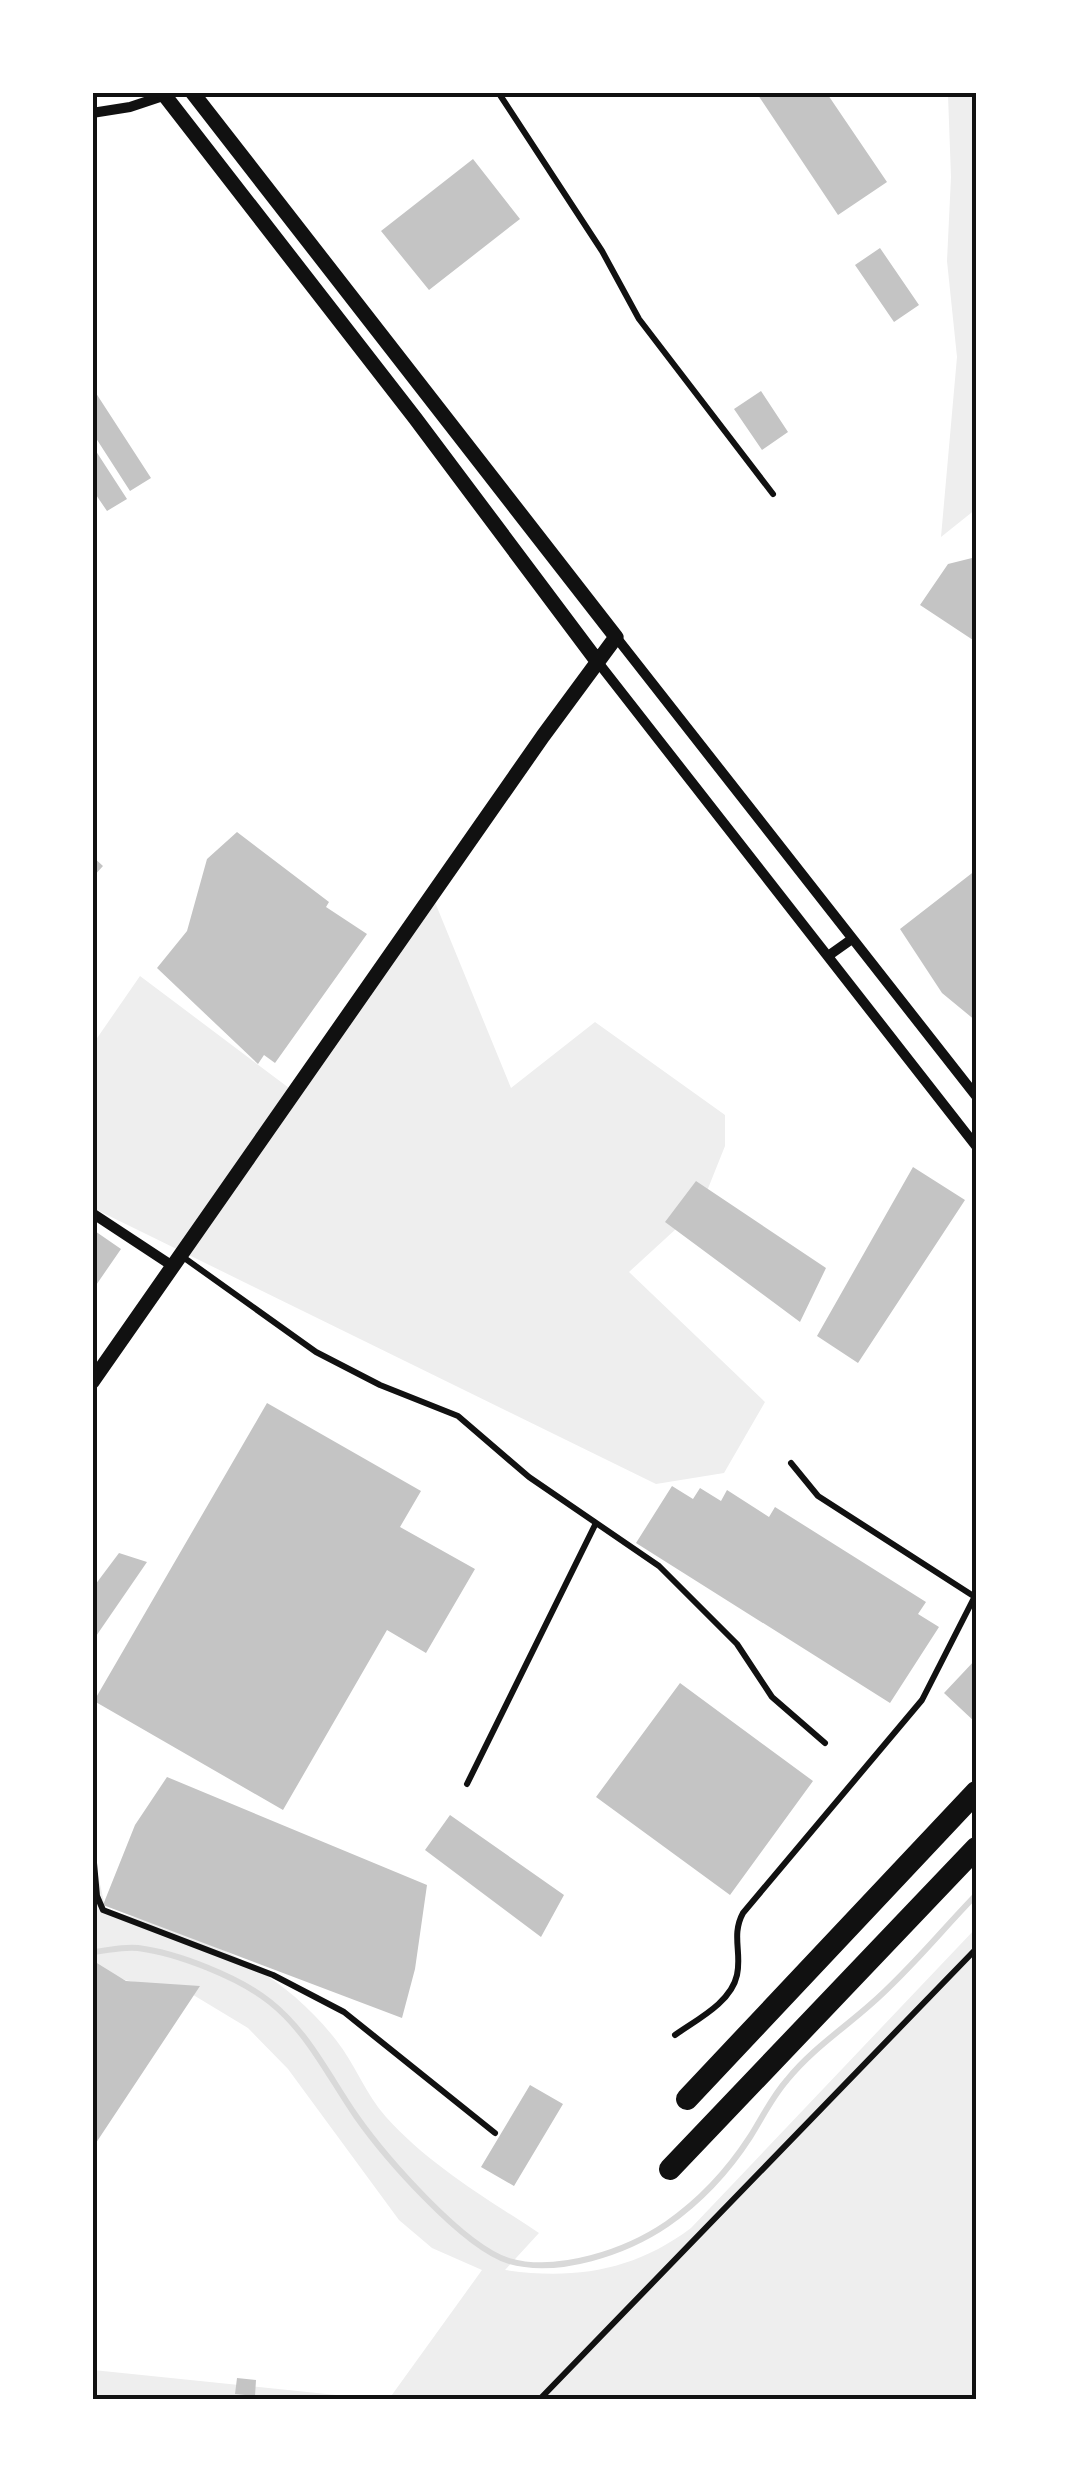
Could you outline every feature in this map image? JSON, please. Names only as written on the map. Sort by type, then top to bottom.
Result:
[{"type":"highway","points":[[687,2099],[976,1792]]},
{"type":"highway","points":[[670,2170],[976,1848]]},
{"type":"street","points":[[192,92],[976,1096]]},
{"type":"street","points":[[92,113],[130,107],[166,94],[597,661],[976,1146]]},
{"type":"street","points":[[92,1382],[616,637]]},
{"type":"street","points":[[828,956],[852,938]]},
{"type":"street","points":[[92,1213],[178,1262]]},
{"type":"lane","points":[[498,92],[602,251],[640,319],[774,494]]},
{"type":"lane","points":[[178,1262],[316,1352],[380,1385],[458,1416],[529,1477],[659,1566],[737,1644],[772,1697],[825,1744]]},
{"type":"lane","points":[[675,2035],[728,1995],[738,1974],[736,1926],[743,1913],[922,1700],[976,1595],[818,1496],[791,1463]]},
{"type":"lane","points":[[467,1784],[596,1523]]},
{"type":"lane","points":[[92,1841],[97,1896],[103,1910],[273,1975],[344,2012],[496,2132]]},
{"type":"lane","points":[[539,2400],[976,1949]]},
{"type":"shaded area","points":[[976,93],[976,509],[941,537],[957,357],[947,261],[951,177],[948,95]]},
{"type":"shaded area","points":[[430,890],[511,1088],[595,1022],[725,1115],[725,1146],[701,1206],[629,1272],[765,1402],[724,1473],[656,1484],[93,1208],[93,1044],[140,976],[289,1088]]},
{"type":"shaded area","points":[[92,1848],[106,1911],[203,1940],[262,1972],[289,1992],[336,2040],[379,2108],[403,2134],[459,2180],[539,2233],[505,2270],[530,2273],[579,2272],[625,2263],[691,2228],[976,1928],[976,2399],[389,2399],[482,2270],[432,2248],[399,2220],[288,2069],[248,2028],[190,1993],[125,1980],[93,1965]]},
{"type":"shaded area","points":[[93,2370],[375,2399],[93,2399]]},
{"type":"building","points":[[756,92],[826,92],[887,182],[838,215]]},
{"type":"building","points":[[473,159],[520,219],[429,290],[381,231]]},
{"type":"building","points":[[880,248],[919,305],[894,322],[855,265]]},
{"type":"building","points":[[92,387],[151,478],[130,491],[92,432]]},
{"type":"building","points":[[761,391],[788,432],[762,450],[734,409]]},
{"type":"building","points":[[92,445],[127,499],[107,511],[92,489]]},
{"type":"building","points":[[976,557],[976,642],[920,605],[948,564]]},
{"type":"building","points":[[237,832],[329,902],[326,907],[367,934],[275,1063],[264,1055],[258,1064],[157,968],[187,931],[207,859]]},
{"type":"building","points":[[92,856],[103,866],[92,878]]},
{"type":"building","points":[[976,870],[976,1021],[942,993],[900,929]]},
{"type":"building","points":[[913,1167],[965,1200],[858,1363],[817,1336]]},
{"type":"building","points":[[696,1181],[826,1268],[800,1322],[665,1222]]},
{"type":"building","points":[[92,1229],[121,1249],[92,1291]]},
{"type":"building","points":[[267,1403],[421,1491],[400,1527],[475,1569],[426,1653],[387,1630],[283,1810],[94,1701]]},
{"type":"building","points":[[672,1486],[693,1499],[700,1488],[721,1501],[727,1490],[769,1517],[775,1507],[926,1602],[918,1614],[939,1627],[890,1703],[636,1543]]},
{"type":"building","points":[[119,1553],[147,1562],[92,1642],[92,1589]]},
{"type":"building","points":[[976,1659],[976,1723],[944,1693]]},
{"type":"building","points":[[680,1683],[813,1781],[730,1895],[596,1797]]},
{"type":"building","points":[[167,1777],[427,1885],[415,1969],[402,2018],[103,1905],[135,1825]]},
{"type":"building","points":[[450,1815],[564,1895],[541,1937],[425,1850]]},
{"type":"building","points":[[92,1960],[126,1981],[200,1986],[92,2149]]},
{"type":"building","points":[[530,2085],[563,2104],[514,2186],[481,2167]]},
{"type":"building","points":[[237,2378],[256,2380],[255,2396],[235,2394]]},
{"type":"waterway","points":[[92,1952],[138,1948],[171,1955],[257,1993],[296,2027],[369,2133],[448,2220],[490,2252],[509,2261],[549,2265],[591,2258],[632,2244],[691,2205],[732,2162],[796,2069],[912,1965],[976,1895]]}]
